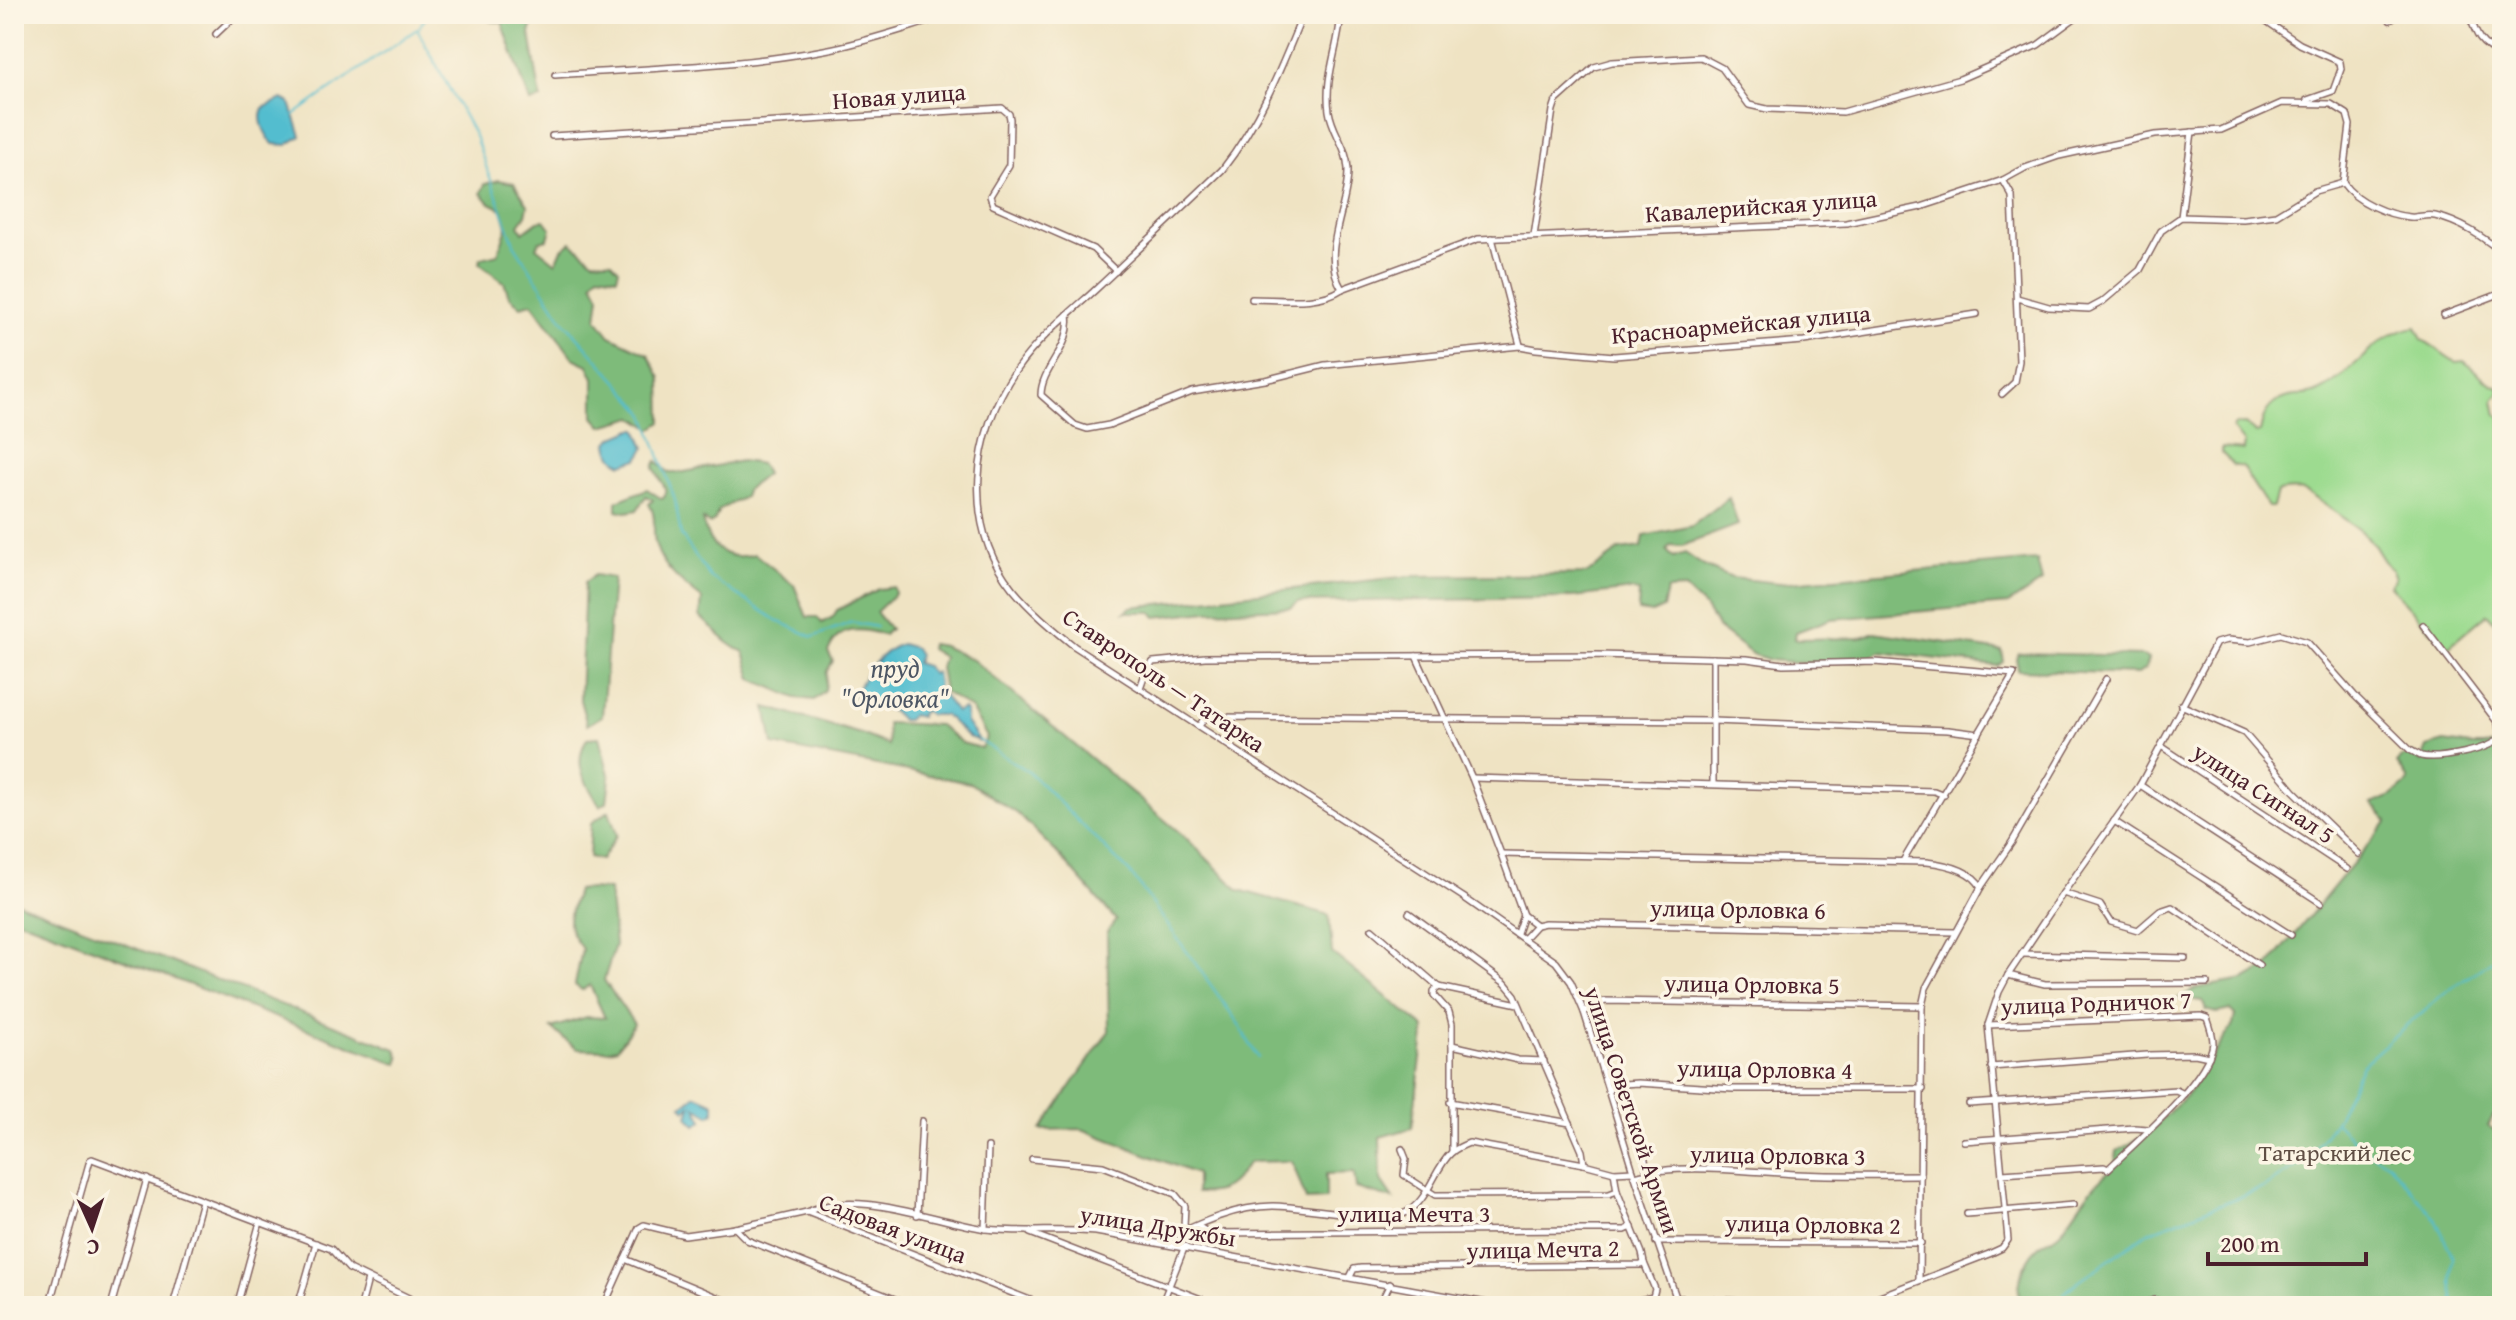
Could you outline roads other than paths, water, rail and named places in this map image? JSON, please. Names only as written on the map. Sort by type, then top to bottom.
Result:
[{"type":"street","points":[[216,34],[237,14]]},
{"type":"street","points":[[555,75],[667,66],[709,66],[792,56],[857,43],[954,14]]},
{"type":"street","name":"Ставрополь — Татарка","points":[[1288,784],[1074,646],[1037,615],[1010,586],[988,547],[978,489],[980,461],[995,406],[1016,370],[1068,314],[1222,170],[1273,87],[1303,14]]},
{"type":"street","points":[[1341,14],[1328,87],[1332,126],[1343,143],[1348,166],[1335,241],[1335,271],[1342,289]]},
{"type":"street","points":[[1534,236],[1548,133],[1556,101],[1585,73],[1604,63],[1701,57],[1722,68],[1749,105],[1767,109],[1843,112],[1960,79],[2038,45],[2080,14]]},
{"type":"street","points":[[2256,14],[2300,44],[2340,62],[2341,69],[2333,91],[2300,101]]},
{"type":"street","points":[[2390,20],[2401,14]]},
{"type":"street","points":[[2469,14],[2478,39],[2486,48],[2502,54]]},
{"type":"street","name":"Кавалерийская улица","points":[[1252,299],[1328,297],[1465,242],[1492,238],[1846,223],[1896,214],[2003,180],[2059,156],[2155,135],[2221,130],[2282,103],[2300,101],[2331,104],[2344,109],[2347,114],[2350,125],[2343,183]]},
{"type":"street","name":"Новая улица","points":[[552,136],[1002,108],[1010,119],[1009,165],[990,196],[993,205],[1093,249],[1116,271]]},
{"type":"street","points":[[2181,217],[2192,132]]},
{"type":"street","points":[[2002,394],[2015,382],[2019,361],[2012,196],[2003,180]]},
{"type":"street","points":[[2017,298],[2049,307],[2089,309],[2140,270],[2161,231],[2181,217],[2243,219],[2276,215],[2315,191],[2343,183],[2357,198],[2389,213],[2407,217],[2432,215],[2472,231],[2502,252]]},
{"type":"street","points":[[1492,238],[1520,346]]},
{"type":"street","points":[[2444,315],[2502,293]]},
{"type":"street","name":"Красноармейская улица","points":[[1068,314],[1070,324],[1066,343],[1042,385],[1041,395],[1075,425],[1087,429],[1109,425],[1192,392],[1265,380],[1325,365],[1520,346],[1614,356],[1804,341],[1977,314]]},
{"type":"street","points":[[1854,1306],[2002,1248],[2008,1240],[1988,1025],[1999,992],[2021,954],[2140,785],[2216,643],[2227,640],[2250,642],[2281,634],[2307,642],[2354,695],[2410,750],[2419,755],[2450,754],[2492,745],[2500,737],[2498,723],[2423,625]]},
{"type":"street","points":[[1140,688],[1153,662],[1205,657],[1416,655],[1713,658],[1783,664],[1875,662],[2014,674],[1903,861]]},
{"type":"street","points":[[1416,655],[1472,778],[1523,915],[1536,925],[1524,938]]},
{"type":"street","points":[[1713,658],[1713,784]]},
{"type":"street","points":[[1919,1280],[1922,1006],[1930,977],[2106,679]]},
{"type":"street","points":[[2181,705],[2244,733],[2294,791],[2359,854]]},
{"type":"street","points":[[1199,726],[1204,719],[1212,717],[1713,721],[1948,730],[1979,734]]},
{"type":"street","name":"улица Сигнал 5","points":[[2161,746],[2347,869]]},
{"type":"street","points":[[1472,778],[1934,791],[1944,795]]},
{"type":"street","name":"улица Советской Армии","points":[[1288,784],[1517,933],[1546,953],[1565,972],[1584,1012],[1679,1306]]},
{"type":"street","points":[[2140,785],[2321,903]]},
{"type":"street","points":[[2114,821],[2291,935]]},
{"type":"street","points":[[1501,854],[1939,863],[1958,869],[1977,880],[1981,887]]},
{"type":"street","points":[[2063,893],[2100,905],[2111,922],[2138,930],[2160,911],[2172,907],[2259,965]]},
{"type":"street","points":[[1409,913],[1505,983],[1519,1004],[1544,1061],[1584,1164]]},
{"type":"street","points":[[1517,933],[1523,915]]},
{"type":"street","name":"улица Орловка 6","points":[[1536,925],[1727,925],[1955,932]]},
{"type":"street","points":[[1372,929],[1439,987],[1519,1004]]},
{"type":"street","points":[[2021,954],[2185,958]]},
{"type":"street","points":[[2008,975],[2045,984],[2207,983]]},
{"type":"street","points":[[1161,1242],[1233,1212],[1271,1206],[1385,1217],[1403,1214],[1429,1189],[1452,1152],[1452,1017],[1434,995],[1439,987]]},
{"type":"street","name":"улица Орловка 5","points":[[1584,1012],[1605,1001],[1922,1006]]},
{"type":"street","name":"улица Родничок 7","points":[[1988,1025],[2201,1016],[2207,1018],[2211,1029],[2213,1041],[2209,1057]]},
{"type":"street","points":[[1452,1045],[1518,1060],[1544,1061]]},
{"type":"street","points":[[1991,1067],[2147,1055],[2195,1054],[2209,1057],[2184,1094],[2108,1169],[2002,1174]]},
{"type":"street","name":"улица Орловка 4","points":[[1608,1089],[1638,1083],[1733,1089],[1923,1089]]},
{"type":"street","points":[[1969,1104],[2176,1090],[2184,1094]]},
{"type":"street","points":[[1450,1102],[1570,1123]]},
{"type":"street","points":[[917,1215],[922,1121]]},
{"type":"street","points":[[1964,1141],[2149,1129]]},
{"type":"street","points":[[1642,1142],[1647,1172]]},
{"type":"street","name":"улица Орловка 3","points":[[1452,1152],[1469,1143],[1482,1144],[1634,1174],[1705,1170],[1813,1175],[1921,1175]]},
{"type":"street","points":[[985,1229],[988,1147]]},
{"type":"street","points":[[1402,1149],[1406,1159],[1404,1175],[1435,1195],[1609,1194],[1617,1191]]},
{"type":"street","points":[[49,1306],[92,1159],[331,1249],[349,1269],[424,1306]]},
{"type":"street","points":[[1032,1159],[1103,1166],[1175,1194],[1185,1206],[1184,1226],[1187,1230]]},
{"type":"street","name":"улица Мечта 2","points":[[1350,1277],[1354,1269],[1361,1268],[1637,1266],[1644,1263],[1617,1191],[1614,1172]]},
{"type":"street","points":[[111,1306],[147,1179]]},
{"type":"street","points":[[173,1306],[202,1201]]},
{"type":"street","name":"улица Дружбы","points":[[807,1212],[821,1205],[851,1202],[985,1229],[1029,1232],[1074,1230],[1185,1246],[1503,1306]]},
{"type":"street","points":[[1967,1214],[2073,1205]]},
{"type":"street","name":"Садовая улица","points":[[625,1259],[639,1228],[644,1225],[685,1235],[807,1212],[1045,1306]]},
{"type":"street","points":[[237,1306],[260,1222]]},
{"type":"street","name":"улица Мечта 3","points":[[1198,1226],[1209,1233],[1625,1230],[1632,1227]]},
{"type":"street","points":[[735,1228],[747,1240],[912,1306]]},
{"type":"street","points":[[1029,1232],[1219,1306]]},
{"type":"street","name":"улица Орловка 2","points":[[1656,1242],[1921,1243]]},
{"type":"street","points":[[298,1306],[316,1243]]},
{"type":"street","points":[[1161,1306],[1185,1246]]},
{"type":"street","points":[[604,1306],[625,1259],[738,1306]]},
{"type":"street","points":[[1589,1303],[1653,1297],[1655,1289],[1644,1263]]},
{"type":"street","points":[[361,1306],[368,1279]]},
{"type":"street","points":[[1379,1306],[1390,1284]]},
{"type":"street","points":[[1676,1298],[1843,1306]]},
{"type":"street","points":[[1383,1299],[1402,1306]]},
{"type":"street","points":[[2137,1306],[2154,1303],[2182,1306]]},
{"type":"water","points":[[282,99],[290,103],[301,136],[287,145],[273,144],[261,122],[263,108]]},
{"type":"water","points":[[637,429],[645,448],[638,459],[623,464],[612,456],[608,443],[612,438]]},
{"type":"water","name":"пруд \"Орловка\"","points":[[901,644],[915,648],[919,655],[916,663],[926,666],[932,674],[936,672],[938,685],[935,691],[942,694],[956,712],[963,709],[966,712],[966,722],[979,741],[968,737],[945,715],[930,715],[923,710],[920,717],[912,715],[907,720],[901,720],[888,710],[862,707],[855,696],[862,680],[879,658]]},
{"type":"water","points":[[696,1095],[714,1103],[714,1112],[710,1115],[696,1107],[703,1120],[696,1125],[688,1117],[691,1106],[686,1110],[682,1106]]},
{"type":"waterway","points":[[294,115],[417,29],[429,14]]},
{"type":"waterway","points":[[417,29],[475,136],[515,246],[562,319],[644,412],[675,500],[681,535],[710,577],[776,620],[813,637],[852,622],[876,627]]},
{"type":"waterway","points":[[979,740],[1030,773],[1132,875],[1238,1023],[1258,1058]]},
{"type":"waterway","points":[[2454,1306],[2451,1282],[2453,1257],[2435,1218],[2389,1164],[2361,1148],[2335,1122],[2362,1065],[2443,994],[2502,954]]},
{"type":"waterway","points":[[2063,1293],[2148,1232],[2263,1188],[2306,1160],[2335,1122]]},
{"type":"park label","name":"Татарский лес","points":[[2335,1152]]}]
